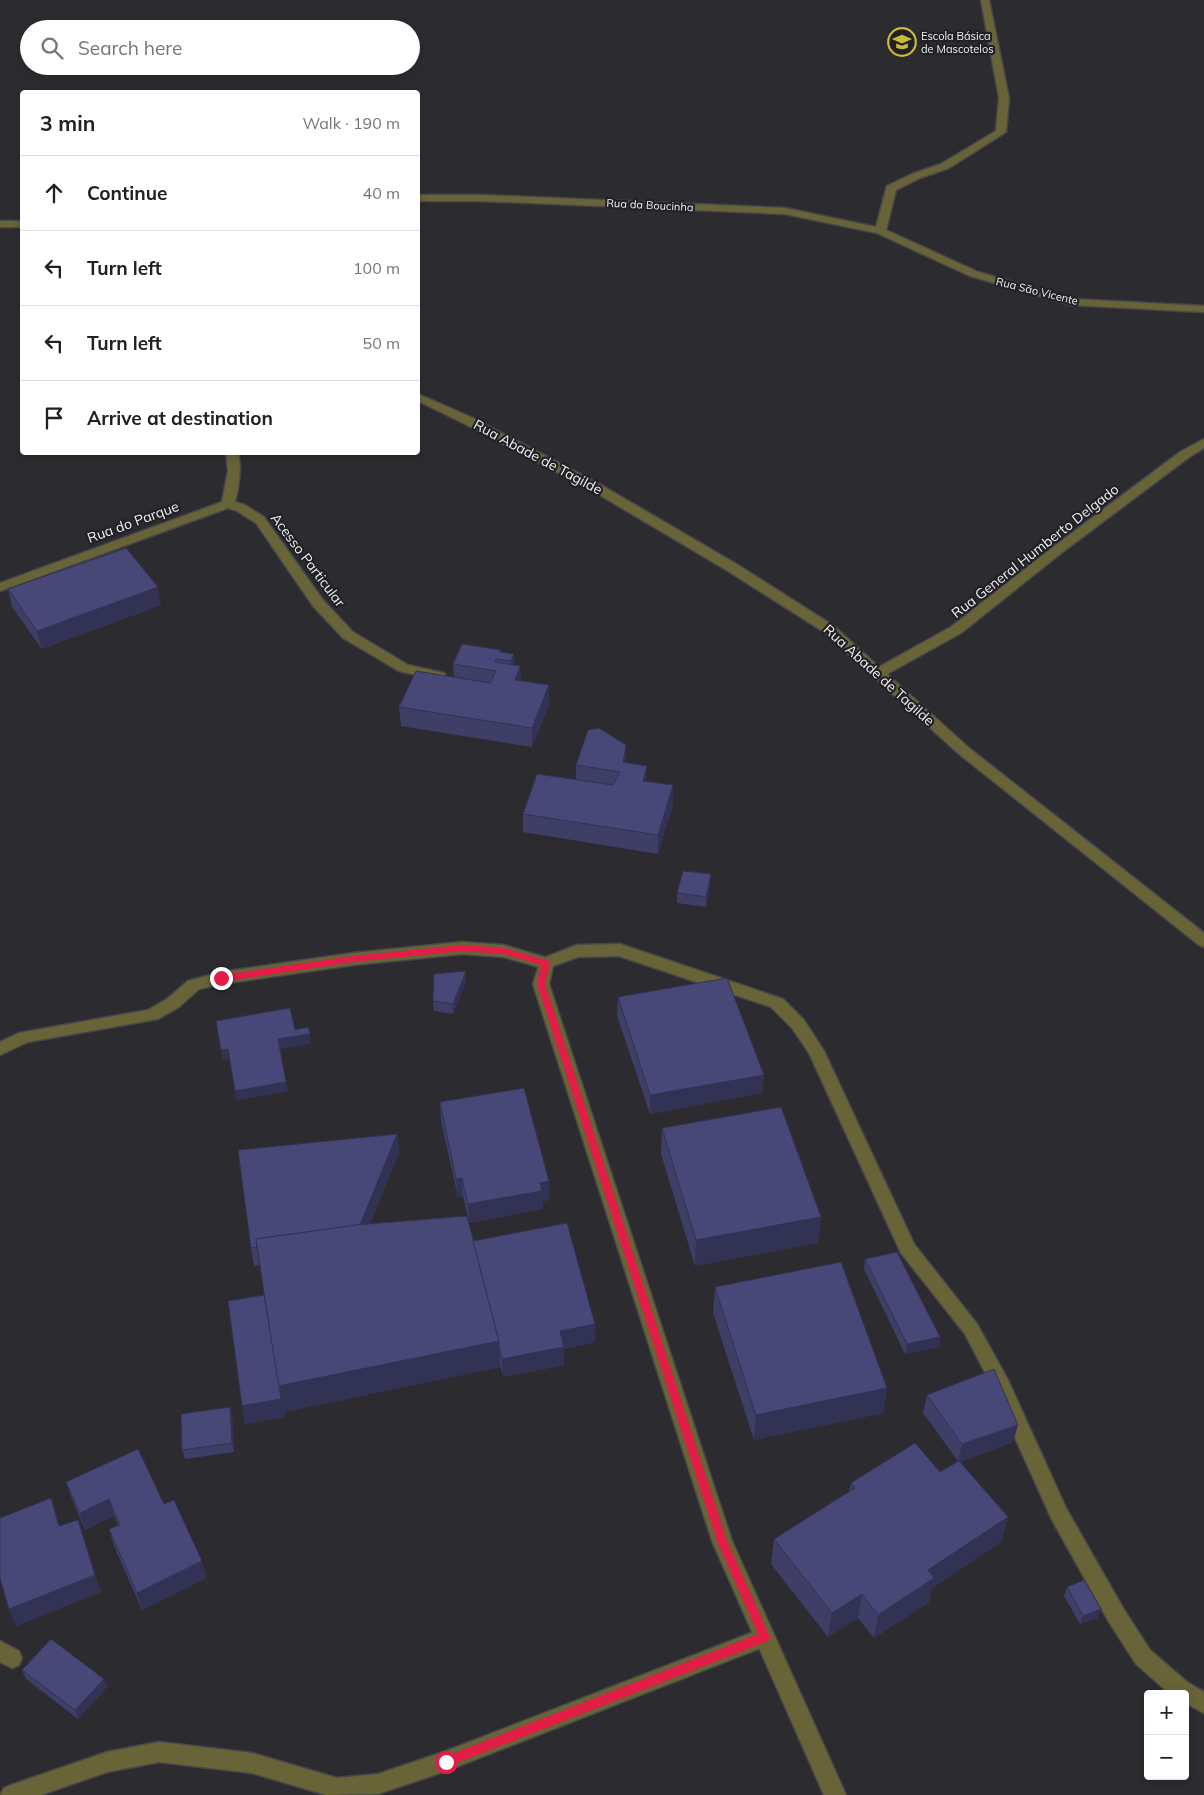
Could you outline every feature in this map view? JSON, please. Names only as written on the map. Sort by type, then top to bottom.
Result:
[{"type":"street","points":[[880,231],[891,188],[916,176],[945,166],[1001,132],[1004,98],[985,0]]},
{"type":"street","name":"Rua da Boucinha","points":[[420,198],[482,198],[785,211],[880,231]]},
{"type":"street","points":[[0,224],[20,224]]},
{"type":"street","name":"Rua São Vicente","points":[[880,231],[974,274],[1071,302],[1204,309]]},
{"type":"street","name":"Rua Abade de Tagilde","points":[[420,398],[471,422],[597,488],[733,568],[829,628],[964,751],[1129,884],[1204,940]]},
{"type":"street","name":"Rua General Humberto Delgado","points":[[878,673],[956,630],[1056,551],[1184,455],[1204,443]]},
{"type":"street","points":[[228,504],[235,462],[233,455]]},
{"type":"street","name":"Rua do Parque","points":[[0,587],[228,504]]},
{"type":"street","name":"Acesso Particular","points":[[228,504],[241,508],[260,520],[287,556],[318,603],[348,635],[404,668],[440,677]]},
{"type":"street","points":[[0,1049],[25,1037],[152,1015],[173,1003],[194,985],[221,978],[353,959],[462,948],[504,951],[546,963],[577,951],[620,950],[777,1003],[798,1024],[816,1051],[907,1248],[971,1329],[999,1380],[1059,1514],[1116,1615],[1142,1657],[1180,1690],[1204,1703]]},
{"type":"street","points":[[546,963],[541,984],[722,1541],[834,1795]]},
{"type":"street","points":[[12,1795],[107,1762],[159,1752],[252,1763],[337,1788],[378,1784],[446,1762],[764,1637]]},
{"type":"building","points":[[126,548],[158,587],[37,631],[8,589]]},
{"type":"building","points":[[462,644],[514,654],[511,661],[496,659],[495,662],[520,666],[515,680],[549,685],[532,728],[399,707],[416,671],[490,683],[496,671],[453,664]]},
{"type":"building","points":[[599,728],[626,745],[623,762],[647,766],[643,781],[673,785],[658,835],[523,814],[537,774],[613,785],[620,772],[576,765],[588,730]]},
{"type":"building","points":[[683,871],[711,874],[706,897],[677,893]]},
{"type":"building","points":[[466,971],[453,1004],[433,1001],[434,974]]},
{"type":"building","points":[[727,978],[764,1075],[650,1095],[618,997]]},
{"type":"building","points":[[290,1008],[295,1030],[308,1027],[310,1034],[278,1039],[286,1082],[235,1091],[228,1049],[221,1050],[216,1021]]},
{"type":"building","points":[[524,1088],[549,1181],[540,1183],[542,1191],[468,1204],[462,1178],[456,1179],[440,1102]]},
{"type":"building","points":[[781,1107],[821,1217],[696,1240],[662,1128]]},
{"type":"building","points":[[397,1134],[360,1225],[256,1239],[257,1247],[251,1248],[238,1150]]},
{"type":"building","points":[[467,1216],[499,1341],[278,1386],[256,1239],[356,1225]]},
{"type":"building","points":[[567,1223],[595,1324],[560,1331],[564,1347],[502,1359],[473,1241]]},
{"type":"building","points":[[897,1252],[940,1337],[907,1344],[865,1259]]},
{"type":"building","points":[[841,1262],[887,1388],[756,1415],[715,1287]]},
{"type":"building","points":[[264,1295],[281,1399],[242,1406],[228,1301]]},
{"type":"building","points":[[994,1369],[1018,1425],[962,1444],[927,1395]]},
{"type":"building","points":[[230,1407],[232,1443],[182,1450],[181,1414]]},
{"type":"building","points":[[915,1443],[940,1472],[959,1461],[1008,1517],[928,1570],[934,1578],[878,1615],[862,1594],[832,1613],[774,1539],[855,1488],[851,1483]]},
{"type":"building","points":[[138,1449],[164,1504],[174,1500],[202,1561],[137,1593],[109,1529],[120,1525],[109,1499],[80,1513],[66,1482]]},
{"type":"building","points":[[51,1498],[59,1526],[78,1520],[95,1575],[9,1609],[0,1578],[0,1518]]},
{"type":"building","points":[[1084,1580],[1101,1609],[1083,1616],[1067,1587]]},
{"type":"building","points":[[51,1639],[104,1679],[75,1710],[22,1670]]},
{"type":"place","name":"Escola Básica de Mascotelos","points":[[902,42]]},
{"type":"route","points":[[221,978],[353,959],[462,948],[504,951],[546,963],[541,984],[722,1541],[764,1637],[446,1762]]}]
